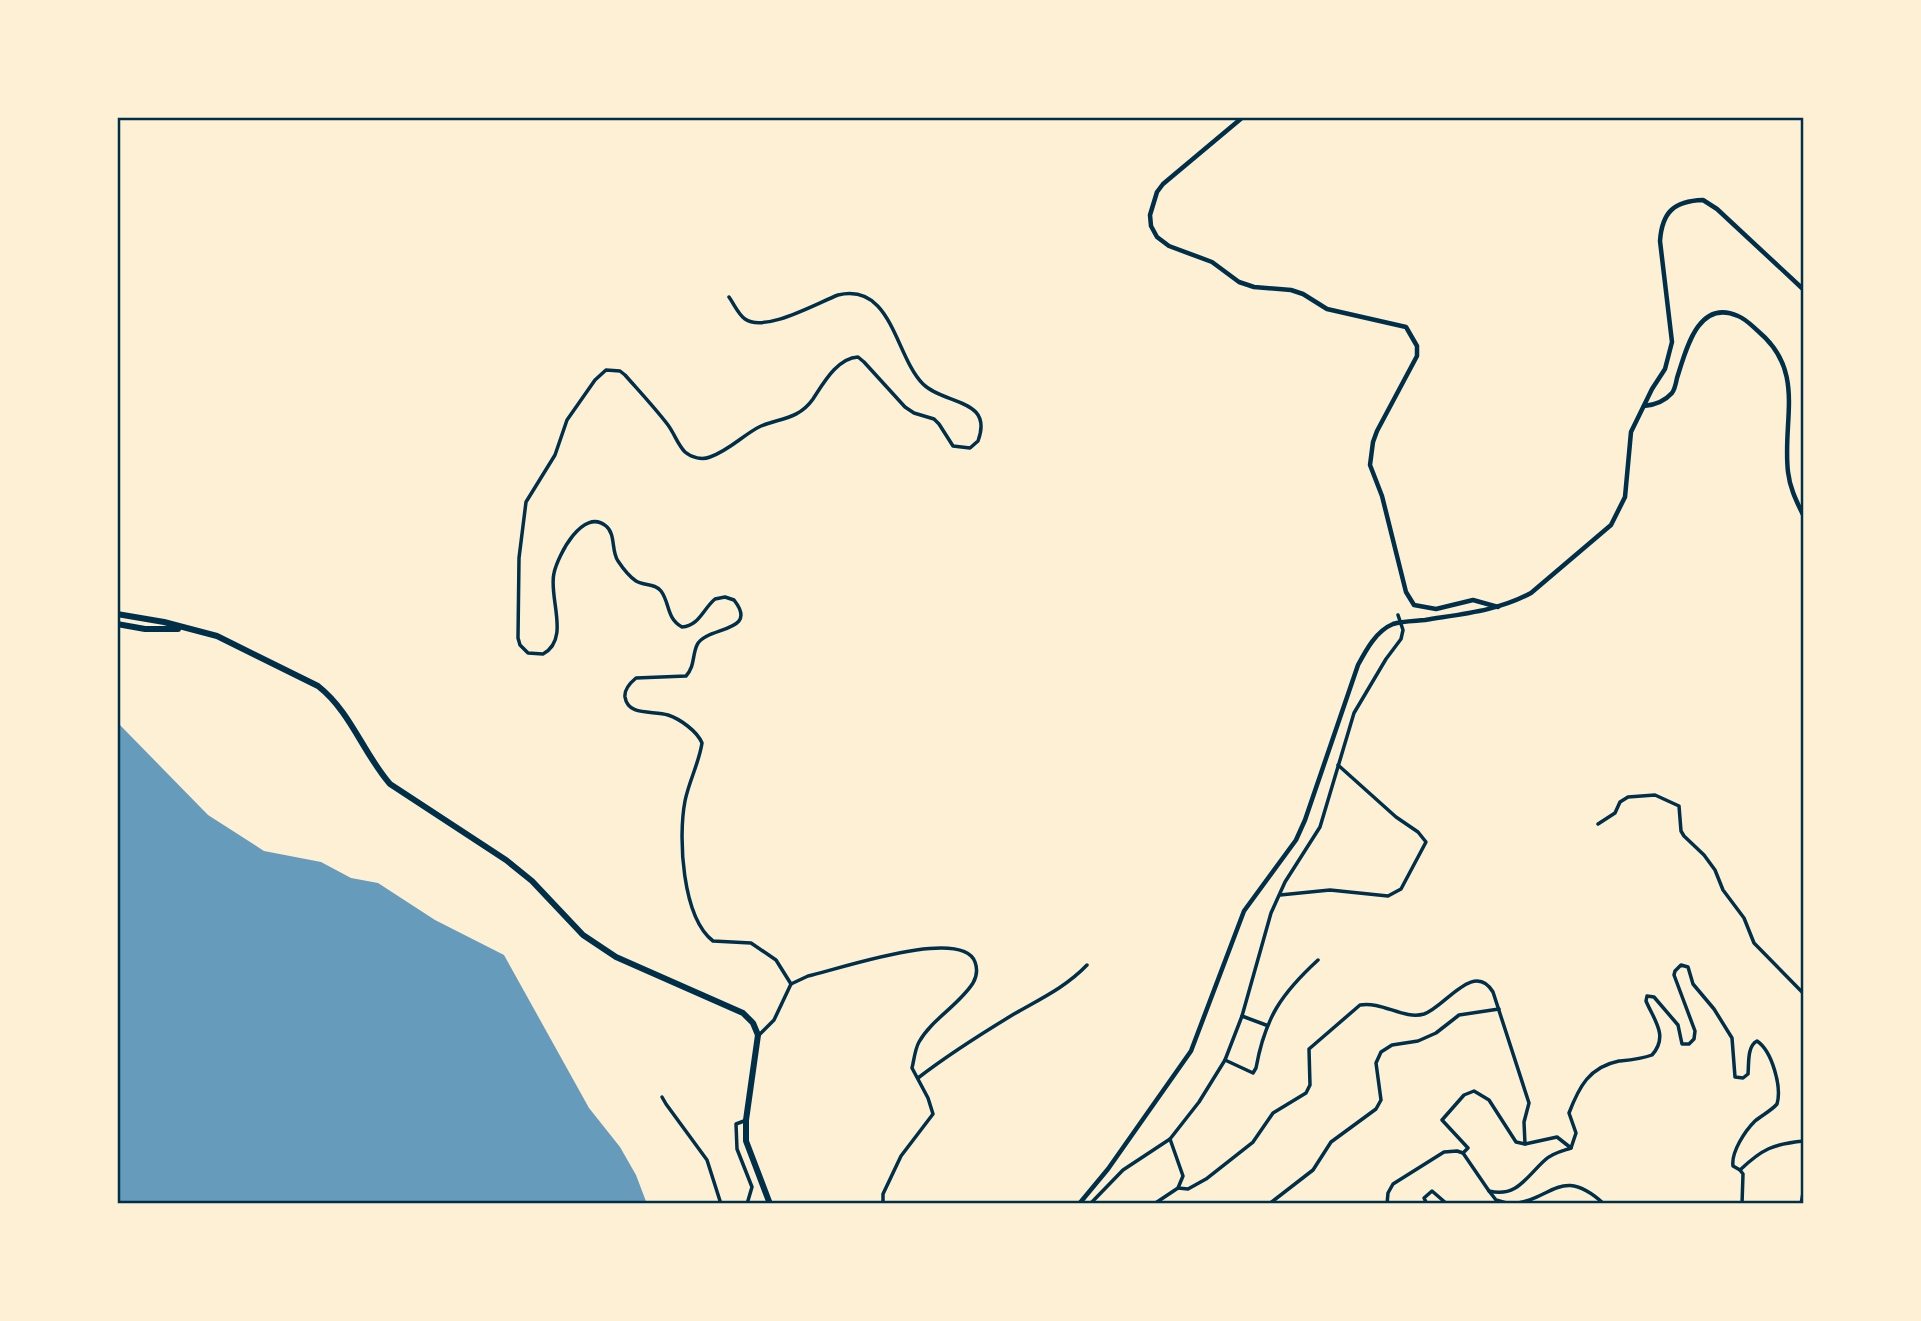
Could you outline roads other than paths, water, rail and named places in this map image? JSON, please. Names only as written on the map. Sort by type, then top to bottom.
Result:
[{"type":"highway","points":[[117,614],[164,622],[217,636],[318,686],[331,696],[344,712],[390,784],[506,860],[533,881],[583,934],[616,957],[743,1013],[753,1023],[758,1035],[746,1120],[746,1141],[770,1204]]},
{"type":"highway","points":[[117,624],[145,629],[183,629]]},
{"type":"street","points":[[1243,117],[1163,184],[1152,204],[1151,226],[1157,237],[1169,246],[1212,262],[1239,282],[1254,287],[1291,290],[1327,309],[1406,327],[1417,346],[1418,356],[1377,431],[1370,466],[1382,496],[1406,592],[1414,605],[1436,609],[1474,600],[1499,607]]},
{"type":"street","points":[[1080,1204],[1191,1052],[1244,911],[1296,840],[1305,820],[1358,665],[1368,647],[1379,634],[1393,624],[1499,607],[1531,593],[1612,525],[1625,497],[1631,432],[1665,369],[1672,342],[1660,241],[1661,226],[1668,212],[1693,201],[1703,200],[1717,209],[1804,290]]},
{"type":"street","points":[[729,297],[741,316],[748,321],[766,323],[838,295],[850,292],[863,294],[885,314],[914,372],[925,386],[941,396],[964,403],[975,411],[981,422],[978,441],[970,448],[953,446],[934,419],[914,413],[905,407],[858,356],[846,360],[822,384],[809,404],[795,416],[761,426],[709,458],[698,458],[683,450],[667,423],[620,370],[607,370],[595,380],[567,420],[555,455],[526,502],[519,558],[518,638],[520,645],[528,653],[543,654],[552,647],[555,642],[557,617],[554,572],[569,540],[582,526],[590,522],[603,523],[607,527],[611,532],[618,562],[635,580],[657,587],[662,592],[669,615],[681,627],[688,627],[698,620],[715,599],[725,597],[734,600],[738,605],[739,620],[734,627],[702,640],[697,645],[692,669],[686,676],[636,678],[625,693],[626,701],[636,711],[668,715],[696,733],[702,743],[684,803],[682,863],[697,923],[713,941],[751,943],[772,956],[791,984]]},
{"type":"street","points":[[1644,406],[1656,405],[1674,391],[1699,324],[1718,312],[1742,317],[1771,344],[1785,369],[1790,399],[1788,478],[1804,517]]},
{"type":"street","points":[[1080,1204],[1091,1203],[1124,1170],[1170,1139],[1199,1102],[1225,1060],[1241,1016],[1271,913],[1285,882],[1320,827],[1354,713],[1401,639],[1403,630],[1398,615]]},
{"type":"street","points":[[1280,894],[1330,890],[1379,896],[1395,894],[1407,880],[1410,869],[1426,842],[1418,831],[1396,817],[1338,765]]},
{"type":"street","points":[[1598,824],[1615,813],[1620,802],[1628,797],[1655,796],[1679,806],[1681,831],[1715,870],[1723,890],[1744,918],[1754,943],[1804,993]]},
{"type":"street","points":[[758,1035],[774,1020],[791,984],[808,976],[917,948],[966,952],[973,957],[977,973],[964,995],[919,1042],[912,1068],[933,1114],[895,1168],[883,1194],[883,1204]]},
{"type":"street","points":[[1225,1060],[1252,1073],[1256,1068],[1266,1026],[1297,979],[1318,960]]},
{"type":"street","points":[[1489,1191],[1500,1194],[1509,1191],[1526,1181],[1550,1156],[1571,1147],[1576,1133],[1569,1114],[1583,1081],[1610,1063],[1652,1055],[1659,1044],[1660,1032],[1646,1001],[1647,996],[1654,997],[1678,1024],[1682,1044],[1689,1044],[1694,1039],[1695,1031],[1674,975],[1677,967],[1686,964],[1693,984],[1714,1009],[1732,1038],[1735,1077],[1743,1078],[1748,1074],[1750,1047],[1757,1041],[1763,1045],[1772,1063],[1779,1098],[1773,1108],[1754,1122],[1733,1156],[1733,1166],[1743,1174],[1742,1204]]},
{"type":"street","points":[[918,1078],[950,1053],[1074,978],[1087,965]]},
{"type":"street","points":[[1178,1188],[1188,1189],[1206,1179],[1253,1142],[1273,1113],[1306,1093],[1311,1085],[1309,1049],[1360,1004],[1369,1003],[1421,1015],[1439,1006],[1462,985],[1475,981],[1489,985],[1529,1103],[1524,1122],[1525,1144]]},
{"type":"street","points":[[1269,1204],[1313,1170],[1331,1142],[1376,1109],[1381,1100],[1376,1063],[1381,1052],[1396,1044],[1418,1041],[1436,1033],[1459,1015],[1499,1009]]},
{"type":"street","points":[[1241,1016],[1266,1026]]},
{"type":"street","points":[[1387,1204],[1388,1193],[1393,1184],[1444,1152],[1463,1153],[1468,1148],[1442,1120],[1464,1095],[1474,1091],[1489,1100],[1512,1139],[1525,1144],[1557,1137],[1571,1147]]},
{"type":"street","points":[[662,1097],[707,1160],[720,1204]]},
{"type":"street","points":[[746,1120],[736,1124],[737,1149],[752,1187],[747,1204]]},
{"type":"street","points":[[1154,1204],[1178,1188],[1183,1177],[1170,1139]]},
{"type":"street","points":[[1740,1170],[1752,1157],[1773,1146],[1804,1141]]},
{"type":"street","points":[[1463,1153],[1496,1200],[1510,1204],[1528,1200],[1547,1191],[1576,1185],[1589,1191],[1604,1204]]},
{"type":"street","points":[[1801,1204],[1804,1187]]},
{"type":"street","points":[[1427,1204],[1424,1198],[1432,1191],[1447,1204]]},
{"type":"water","points":[[117,722],[208,815],[264,851],[321,862],[351,878],[378,883],[435,920],[504,955],[589,1108],[620,1147],[636,1175],[647,1204],[117,1204]]}]
